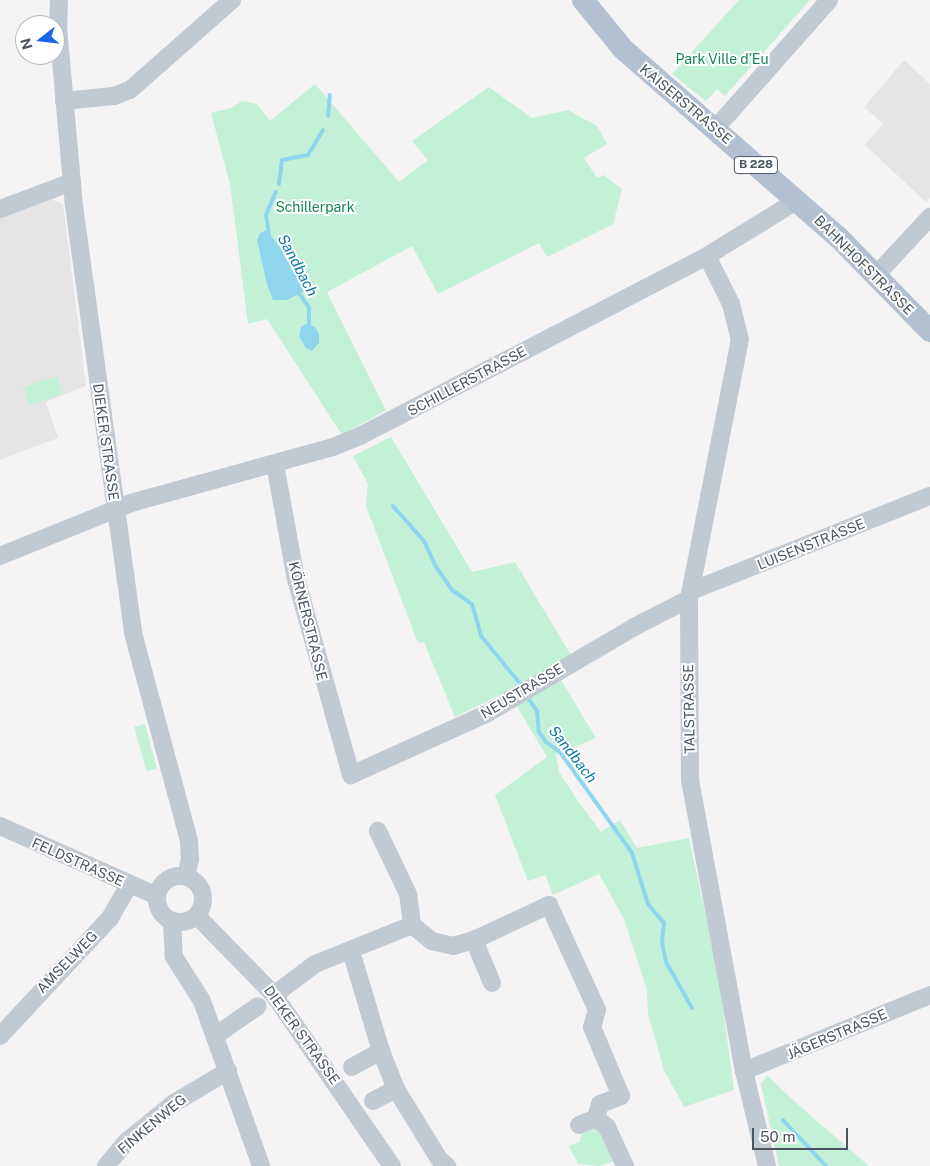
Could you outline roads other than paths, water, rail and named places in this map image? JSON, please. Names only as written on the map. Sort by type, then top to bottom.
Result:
[{"type":"main road","name":"KAISERSTRASSE","points":[[583,0],[623,49],[798,200]]},
{"type":"main road","name":"BAHNHOFSTRASSE","points":[[798,200],[877,274],[930,331]]},
{"type":"street","name":"DIEKER STRASSE","points":[[59,0],[64,101],[72,182],[133,633],[189,841],[190,859],[186,876]]},
{"type":"street","points":[[64,101],[114,96],[130,90],[232,0]]},
{"type":"street","points":[[715,129],[829,0]]},
{"type":"street","points":[[0,209],[72,182]]},
{"type":"street","name":"SCHILLERSTRASSE","points":[[0,556],[131,504],[334,447],[385,424],[707,256],[798,200]]},
{"type":"street","points":[[877,274],[930,217]]},
{"type":"street","name":"TALSTRASSE","points":[[707,256],[735,313],[740,339],[690,595],[690,780],[744,1071],[767,1166]]},
{"type":"street","name":"KÖRNERSTRASSE","points":[[275,464],[296,579],[351,775]]},
{"type":"street","name":"LUISENSTRASSE","points":[[690,595],[930,496]]},
{"type":"street","name":"NEUSTRASSE","points":[[351,775],[451,731],[508,701],[690,595]]},
{"type":"street","name":"FELDSTRASSE","points":[[0,826],[157,896]]},
{"type":"street","points":[[378,832],[408,894],[412,925],[432,941],[453,946],[474,940],[549,905],[597,1010],[592,1028],[621,1096],[600,1104],[596,1118]]},
{"type":"street","points":[[186,876],[194,880],[202,893],[202,908],[197,916],[187,922],[172,922],[160,910],[157,896],[164,882],[186,876]]},
{"type":"street","name":"AMSELWEG","points":[[0,1036],[110,918],[129,885]]},
{"type":"street","name":"DIEKER STRASSE","points":[[197,916],[274,995],[392,1166]]},
{"type":"street","points":[[172,922],[170,939],[174,956],[198,994],[262,1166]]},
{"type":"street","points":[[274,995],[316,964],[352,951],[412,925]]},
{"type":"street","points":[[474,940],[492,983]]},
{"type":"street","points":[[352,951],[381,1051],[396,1089],[439,1159],[447,1166]]},
{"type":"street","name":"JÄGERSTRASSE","points":[[744,1071],[930,995]]},
{"type":"street","points":[[215,1036],[258,1006]]},
{"type":"street","points":[[352,1067],[381,1051]]},
{"type":"street","name":"FINKENWEG","points":[[106,1166],[126,1142],[174,1103],[228,1071]]},
{"type":"street","points":[[373,1101],[396,1089]]},
{"type":"street","points":[[579,1125],[596,1118]]},
{"type":"street","points":[[596,1118],[607,1127],[624,1166]]},
{"type":"water","points":[[267,230],[307,284],[303,292],[287,300],[273,300],[267,284],[257,240],[260,233]]},
{"type":"water","points":[[306,324],[315,327],[319,334],[319,343],[312,351],[306,348],[299,336],[301,327]]},
{"type":"waterway","name":"Sandbach","points":[[328,116],[330,95]]},
{"type":"waterway","name":"Sandbach","points":[[279,184],[282,160],[308,155],[323,130]]},
{"type":"waterway","name":"Sandbach","points":[[269,234],[266,215],[276,192]]},
{"type":"waterway","name":"Sandbach","points":[[297,290],[309,308],[309,328]]},
{"type":"waterway","name":"Sandbach","points":[[393,506],[424,541],[436,567],[452,590],[472,604],[481,636],[522,686]]},
{"type":"waterway","name":"Sandbach","points":[[526,695],[537,711],[539,732],[546,742],[560,752],[632,853],[648,904],[664,923],[662,942],[666,962],[692,1008]]},
{"type":"waterway","name":"Sandbach","points":[[783,1120],[826,1166]]},
{"type":"park label","name":"Park Ville d’Eu","points":[[722,59]]},
{"type":"park label","name":"Schillerpark","points":[[315,207]]}]
